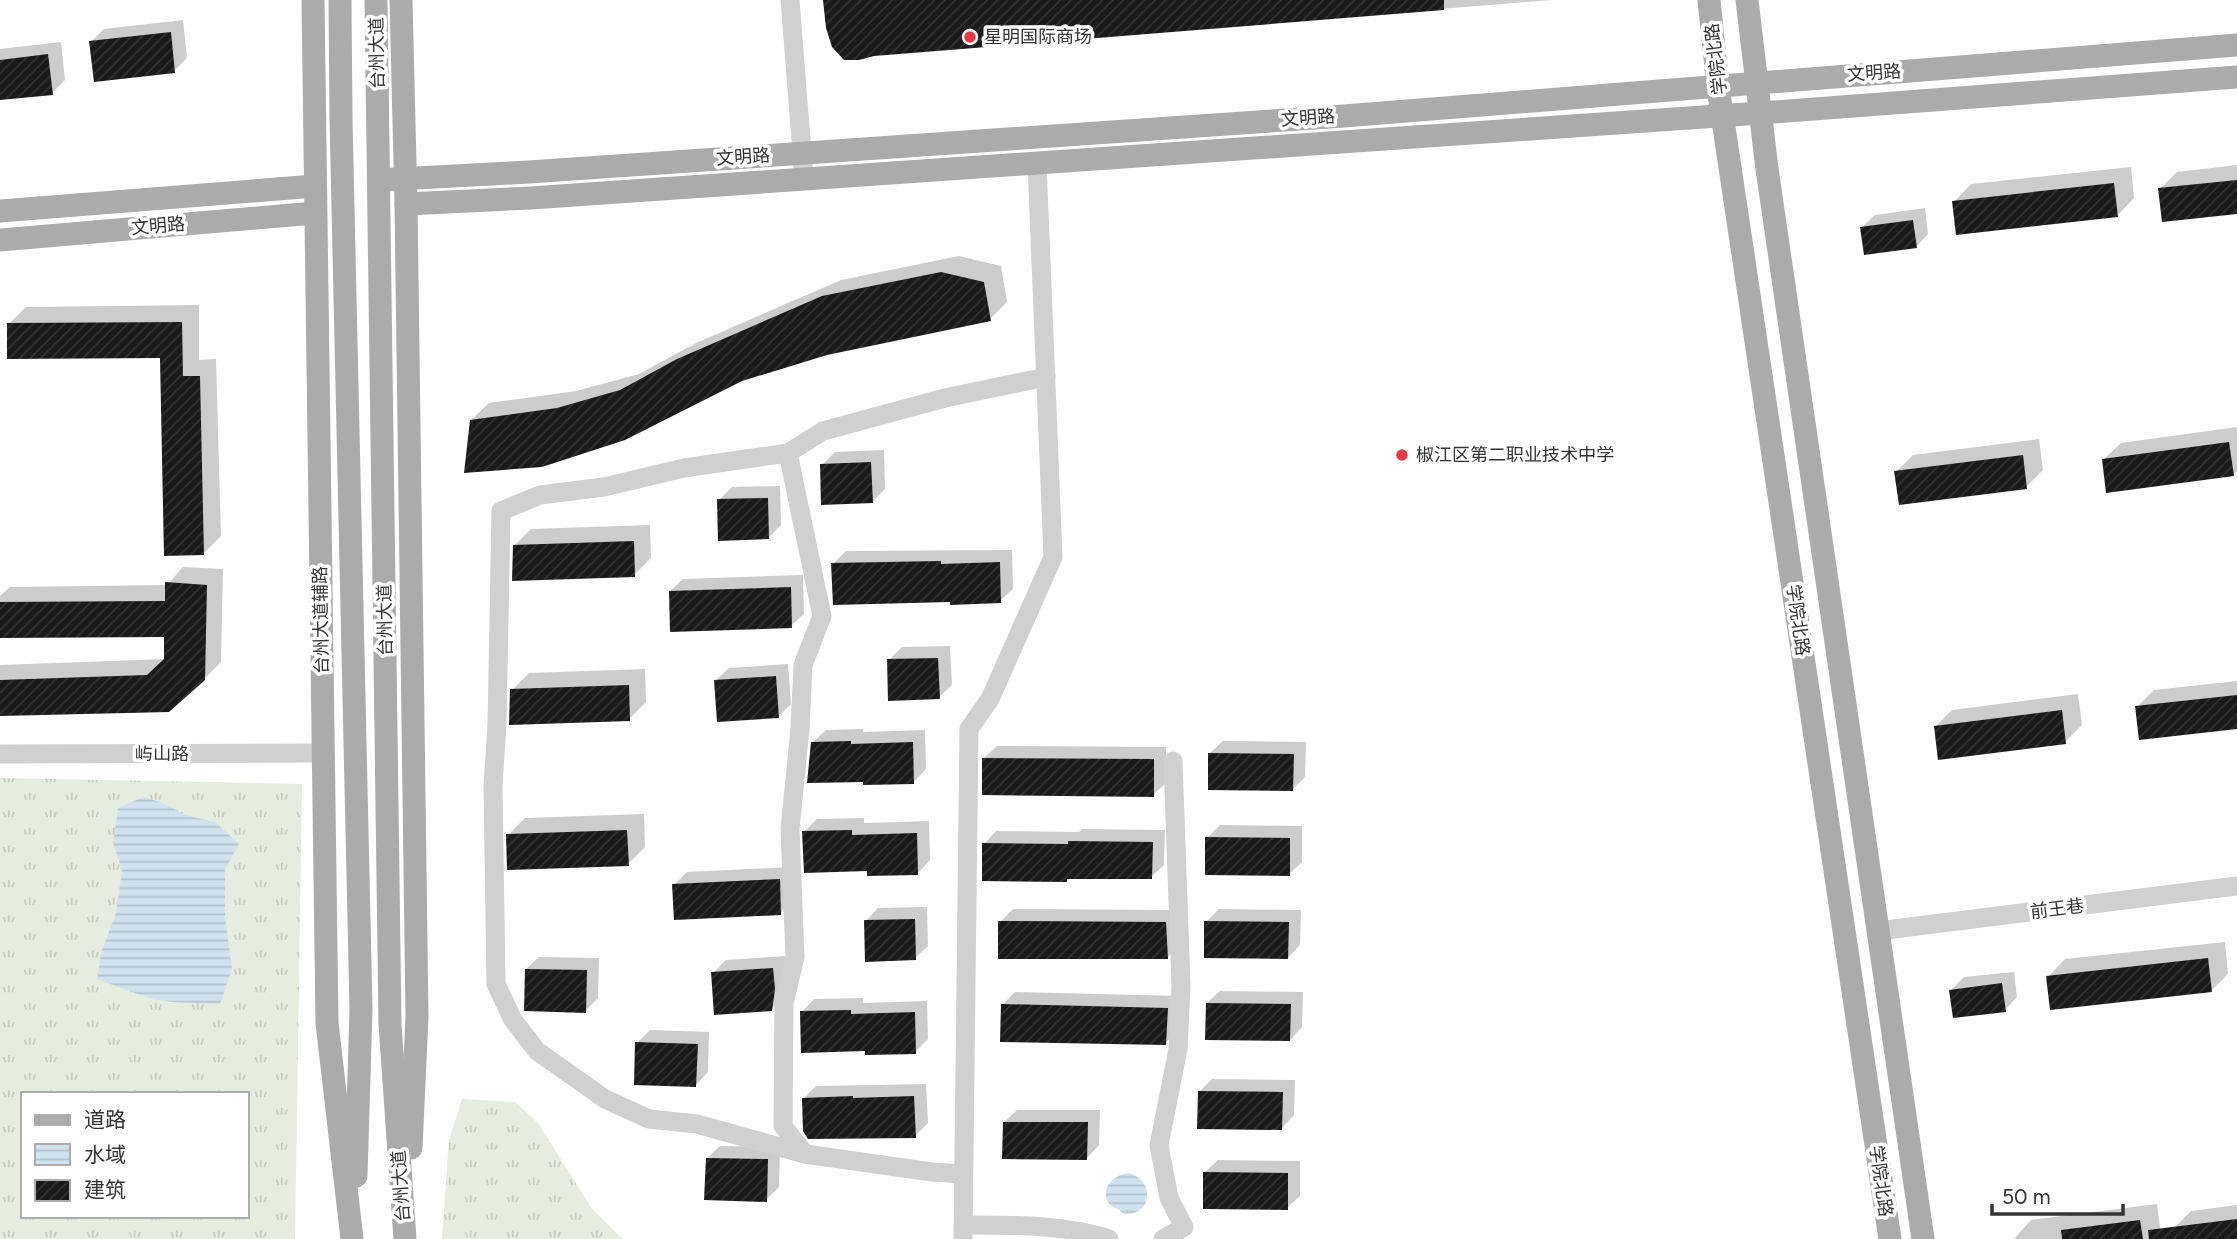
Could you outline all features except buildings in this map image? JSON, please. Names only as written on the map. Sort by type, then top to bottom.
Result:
[{"type":"main road","name":"台州大道辅路","points":[[313,0],[327,1023],[353,1239]]},
{"type":"main road","name":"台州大道","points":[[340,0],[361,1009],[353,1239]]},
{"type":"main road","name":"台州大道","points":[[376,0],[390,1024],[406,1239]]},
{"type":"main road","points":[[401,0],[417,1017],[406,1239]]},
{"type":"main road","name":"学院北路","points":[[1709,0],[1718,87],[1890,1239]]},
{"type":"main road","name":"学院北路","points":[[1746,0],[1769,183],[1923,1239]]},
{"type":"main road","name":"文明路","points":[[379,180],[1344,116],[2237,45]]},
{"type":"main road","name":"文明路","points":[[406,204],[531,198],[1723,116],[2237,77]]},
{"type":"main road","points":[[529,172],[519,180],[517,186],[531,198]]},
{"type":"main road","name":"文明路","points":[[0,211],[315,186]]},
{"type":"main road","points":[[242,191],[255,206],[253,213],[243,219]]},
{"type":"main road","name":"文明路","points":[[0,240],[315,213]]},
{"type":"street","points":[[790,0],[804,178]]},
{"type":"street","points":[[1037,163],[1053,556],[990,699],[969,729],[963,1232],[1001,1225],[1087,1232],[1109,1239]]},
{"type":"street","points":[[964,1174],[805,1154],[697,1124],[649,1119],[605,1099],[537,1051],[513,1020],[496,984],[494,906],[493,785],[497,725],[501,510],[540,495],[604,487],[684,468],[788,453],[823,431],[945,398],[1046,377]]},
{"type":"street","points":[[788,453],[822,616],[803,665],[790,829],[795,957],[784,1003],[783,1126],[805,1154]]},
{"type":"street","name":"屿山路","points":[[0,754],[323,753]]},
{"type":"street","points":[[1163,1239],[1184,1227],[1169,1198],[1160,1145],[1178,1049],[1181,986],[1173,761]]},
{"type":"street","name":"前王巷","points":[[1878,931],[2237,886]]},
{"type":"green space","points":[[0,778],[302,784],[295,1239],[0,1239]]},
{"type":"green space","points":[[462,1099],[515,1102],[538,1123],[592,1209],[623,1239],[442,1239],[449,1140]]},
{"type":"water","points":[[143,797],[163,803],[185,815],[215,822],[239,844],[225,870],[225,916],[232,969],[220,1004],[170,1002],[143,996],[97,979],[102,950],[116,913],[122,870],[113,843],[118,808]]},
{"type":"water","points":[[1129,1173],[1144,1183],[1147,1197],[1140,1210],[1124,1214],[1108,1202],[1106,1190],[1115,1178]]},
{"type":"place","name":"星明国际商场","points":[[970,37]]},
{"type":"place","name":"椒江区第二职业技术中学","points":[[1402,455]]}]
